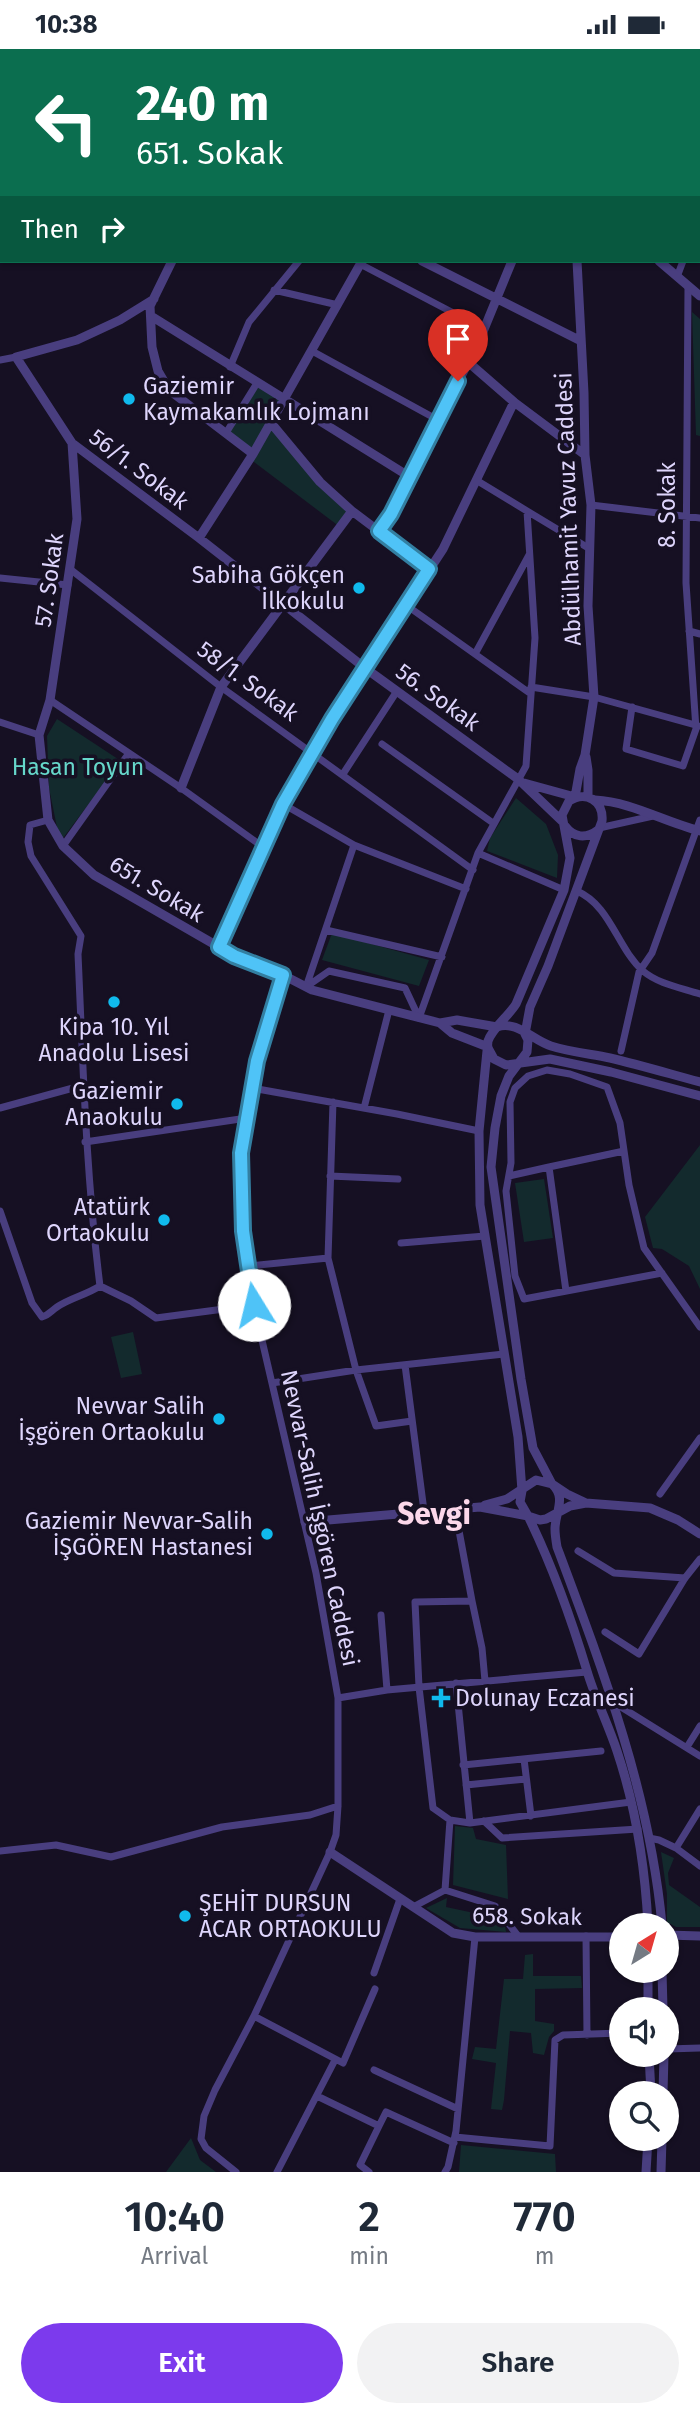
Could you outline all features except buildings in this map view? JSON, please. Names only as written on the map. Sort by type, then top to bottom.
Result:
[{"type":"street","points":[[171,263],[150,306],[153,355],[164,383],[253,454]]},
{"type":"street","points":[[230,366],[249,322],[297,263]]},
{"type":"street","points":[[199,538],[253,454],[360,263]]},
{"type":"street","points":[[363,263],[484,329]]},
{"type":"street","points":[[426,263],[581,341]]},
{"type":"street","points":[[379,531],[391,514],[468,362],[511,263]]},
{"type":"street","name":"Abdülhamit Yavuz Caddesi","points":[[575,797],[594,697],[588,606],[591,505],[585,455],[577,263]]},
{"type":"street","points":[[661,263],[700,296]]},
{"type":"street","points":[[677,277],[682,263]]},
{"type":"street","name":"8. Sokak","points":[[688,286],[686,583],[698,725]]},
{"type":"street","points":[[274,290],[338,305]]},
{"type":"street","points":[[0,360],[77,340],[120,320],[154,299]]},
{"type":"street","points":[[150,316],[410,477]]},
{"type":"street","points":[[312,351],[438,420]]},
{"type":"street","name":"56/1. Sokak","points":[[16,357],[72,443],[199,538]]},
{"type":"street","points":[[468,362],[514,402],[585,455]]},
{"type":"street","points":[[226,433],[257,383]]},
{"type":"street","points":[[219,947],[283,804],[365,668],[443,549],[514,402]]},
{"type":"street","points":[[271,423],[320,482],[352,511],[429,569]]},
{"type":"street","name":"57. Sokak","points":[[44,721],[50,700],[77,519],[72,443]]},
{"type":"street","points":[[476,480],[590,549]]},
{"type":"street","points":[[591,505],[700,518]]},
{"type":"street","points":[[181,788],[221,687],[352,511]]},
{"type":"street","points":[[419,1019],[478,853],[526,766],[535,638],[527,511]]},
{"type":"street","name":"56. Sokak","points":[[199,538],[365,668],[520,781],[564,823]]},
{"type":"street","points":[[475,654],[530,555]]},
{"type":"street","name":"58/1. Sokak","points":[[71,569],[221,687],[472,870]]},
{"type":"street","points":[[0,578],[68,585]]},
{"type":"street","points":[[406,605],[531,690],[594,697],[632,707],[698,725],[683,766],[626,749],[632,707]]},
{"type":"street","points":[[690,631],[700,633]]},
{"type":"street","points":[[343,774],[397,691]]},
{"type":"street","points":[[50,700],[263,847]]},
{"type":"street","name":"651. Sokak","points":[[44,721],[39,735],[48,820],[63,846],[94,875],[234,956],[306,986],[440,1023]]},
{"type":"street","points":[[0,722],[39,735]]},
{"type":"street","points":[[382,744],[493,824]]},
{"type":"street","points":[[63,846],[128,754]]},
{"type":"street","name":"Abdülhamit Yavuz Caddesi","points":[[585,755],[592,798]]},
{"type":"street","name":"56. Sokak","points":[[520,781],[575,797]]},
{"type":"street","points":[[648,1913],[638,1829],[617,1752],[550,1561],[520,1502],[522,1491],[517,1437],[480,1205],[479,1131],[490,1036],[516,1004],[564,890],[570,858],[564,823],[565,806],[575,797],[613,801],[698,830]]},
{"type":"street","points":[[525,1034],[530,1007],[602,821],[602,812],[592,798]]},
{"type":"street","points":[[283,804],[354,845],[466,889]]},
{"type":"street","points":[[564,823],[572,834],[581,836],[653,815]]},
{"type":"street","points":[[48,820],[30,825],[28,842],[31,856],[80,936],[78,954],[85,1142],[100,1286]]},
{"type":"street","points":[[621,1051],[641,969],[652,953],[700,820]]},
{"type":"street","points":[[306,986],[354,845]]},
{"type":"street","points":[[478,853],[564,890]]},
{"type":"street","points":[[577,891],[595,902],[641,969],[656,980],[700,994]]},
{"type":"street","points":[[326,930],[442,957]]},
{"type":"street","points":[[306,986],[329,971],[405,988],[419,1019]]},
{"type":"street","name":"Nevvar-Salih İşgören Caddesi","points":[[236,2172],[206,2148],[201,2139],[201,2129],[215,2089],[254,2016],[330,1852],[336,1835],[338,1806],[338,1697],[316,1573],[254,1305],[243,1231],[241,1153],[257,1061],[283,975]]},
{"type":"street","points":[[365,1108],[389,1010]]},
{"type":"street","points":[[440,1023],[457,1020],[497,1027],[509,1024],[521,1029],[528,1039],[527,1052],[509,1076],[501,1096],[492,1167],[521,1379],[533,1448],[559,1494],[555,1531],[557,1547],[613,1702],[639,1792],[657,1875],[661,1913]]},
{"type":"street","points":[[440,1023],[452,1033],[488,1047]]},
{"type":"street","points":[[525,1034],[550,1046],[614,1059],[700,1082]]},
{"type":"street","points":[[488,1047],[489,1053],[499,1063],[506,1065],[550,1059],[700,1096]]},
{"type":"street","points":[[524,1299],[515,1276],[506,1191],[511,1163],[510,1102],[515,1088],[528,1076],[547,1070],[570,1074],[607,1087],[620,1123],[644,1248],[700,1327]]},
{"type":"street","points":[[0,1108],[84,1084]]},
{"type":"street","points":[[252,1088],[479,1131]]},
{"type":"street","points":[[333,1102],[328,1258],[356,1370],[376,1426],[412,1421]]},
{"type":"street","points":[[85,1142],[247,1118]]},
{"type":"street","points":[[509,1176],[624,1151]]},
{"type":"street","points":[[549,1167],[566,1291]]},
{"type":"street","points":[[330,1176],[398,1179]]},
{"type":"street","points":[[0,1211],[32,1303],[42,1317],[100,1286]]},
{"type":"street","points":[[401,1243],[485,1235]]},
{"type":"street","points":[[248,1266],[328,1258]]},
{"type":"street","points":[[511,1302],[662,1273]]},
{"type":"street","points":[[100,1286],[131,1301],[156,1318],[254,1305]]},
{"type":"street","points":[[272,1383],[356,1370],[504,1354]]},
{"type":"street","points":[[405,1365],[424,1511]]},
{"type":"street","points":[[660,1494],[700,1438]]},
{"type":"street","points":[[305,1522],[480,1507],[507,1499],[536,1481],[552,1484],[567,1495],[586,1503]]},
{"type":"street","points":[[480,1507],[540,1520],[570,1506],[586,1503],[650,1508],[678,1520],[700,1534]]},
{"type":"street","points":[[455,1509],[482,1648],[485,1681]]},
{"type":"street","points":[[578,1551],[614,1573],[685,1578]]},
{"type":"street","points":[[605,1632],[639,1654],[685,1578],[700,1559]]},
{"type":"street","points":[[472,1601],[415,1602],[419,1687],[433,1808],[450,1820],[470,1823],[631,1802]]},
{"type":"street","points":[[381,1615],[387,1690]]},
{"type":"street","points":[[338,1697],[456,1683],[587,1672]]},
{"type":"street","points":[[456,1683],[470,1823]]},
{"type":"street","points":[[613,1702],[700,1756]]},
{"type":"street","points":[[687,1747],[700,1726]]},
{"type":"street","points":[[463,1765],[601,1751]]},
{"type":"street","points":[[524,1759],[531,1816]]},
{"type":"street","points":[[466,1785],[526,1779]]},
{"type":"street","points":[[0,1851],[56,1845],[111,1857],[222,1827],[310,1815],[338,1806]]},
{"type":"street","points":[[676,1848],[700,1809]]},
{"type":"street","points":[[445,1890],[450,1820]]},
{"type":"street","points":[[484,1821],[502,1838],[638,1829]]},
{"type":"street","points":[[649,1838],[676,1848],[700,1865]]},
{"type":"street","name":"658. Sokak","points":[[330,1852],[453,1933],[475,1937],[609,1937]]},
{"type":"street","points":[[413,1907],[445,1890],[495,1906],[518,1935]]},
{"type":"street","points":[[374,1972],[400,1899]]},
{"type":"street","points":[[679,1935],[700,1935]]},
{"type":"street","points":[[586,1936],[587,2035]]},
{"type":"street","points":[[445,2172],[454,2140],[458,2109],[475,1937]]},
{"type":"street","points":[[254,2016],[343,2063],[375,1989]]},
{"type":"street","points":[[369,2172],[360,2165],[386,2112],[454,2140],[550,2146],[555,2041],[563,2035],[609,2034]]},
{"type":"street","points":[[679,2049],[700,2048]]},
{"type":"street","points":[[277,2172],[335,2060]]},
{"type":"street","points":[[374,2070],[458,2109]]},
{"type":"street","points":[[317,2096],[379,2126]]},
{"type":"street","points":[[646,2172],[647,2151]]},
{"type":"street","points":[[662,2151],[662,2172]]},
{"type":"green space","points":[[692,312],[700,319],[700,436],[696,435]]},
{"type":"green space","points":[[257,383],[284,400],[271,423],[352,511],[340,527],[250,459],[253,454],[226,433]]},
{"type":"green space","name":"Hasan Toyun","points":[[57,719],[121,761],[60,842],[49,788],[47,736]]},
{"type":"green space","points":[[516,798],[546,824],[558,855],[557,878],[487,851],[490,838]]},
{"type":"green space","points":[[332,933],[429,960],[419,986],[322,960]]},
{"type":"green space","points":[[700,1145],[700,1289],[689,1266],[662,1249],[653,1248],[645,1217]]},
{"type":"green space","points":[[544,1179],[553,1238],[524,1242],[515,1183]]},
{"type":"green space","points":[[133,1332],[142,1374],[121,1378],[111,1337]]},
{"type":"green space","points":[[455,1826],[473,1828],[476,1839],[506,1845],[508,1899],[453,1885]]},
{"type":"green space","points":[[661,1852],[674,1858],[668,1873],[669,1885],[700,1907],[700,1927],[679,1927],[679,1913],[667,1913]]},
{"type":"green space","points":[[447,1898],[446,1907],[488,1916],[491,1910],[502,1919],[506,1932],[460,1928],[426,1908]]},
{"type":"green space","points":[[533,1954],[533,1976],[581,1976],[582,1988],[535,1989],[535,2021],[554,2024],[554,2031],[549,2037],[544,2055],[533,2053],[531,2033],[510,2031],[502,2110],[491,2109],[496,2063],[472,2059],[475,2047],[496,2049],[504,1979],[523,1979],[525,1955]]},
{"type":"green space","points":[[191,2138],[200,2160],[216,2172],[166,2172]]},
{"type":"green space","points":[[461,2145],[555,2154],[556,2172],[459,2172]]},
{"type":"place","name":"Gaziemir Kaymakamlık Lojmanı","points":[[129,399]]},
{"type":"place","name":"Sabiha Gökçen İlkokulu","points":[[359,588]]},
{"type":"place","name":"Kipa 10. Yıl Anadolu Lisesi","points":[[114,1002]]},
{"type":"place","name":"Gaziemir Anaokulu","points":[[177,1104]]},
{"type":"place","name":"Atatürk Ortaokulu","points":[[164,1220]]},
{"type":"place","name":"Nevvar Salih İşgören Ortaokulu","points":[[219,1419]]},
{"type":"place","name":"Gaziemir Nevvar-Salih İŞGÖREN Hastanesi","points":[[267,1534]]},
{"type":"place","name":"Dolunay Eczanesi","points":[[441,1698]]},
{"type":"place","name":"ŞEHİT DURSUN ACAR ORTAOKULU","points":[[185,1916]]},
{"type":"district","name":"Sevgi","points":[[434,1514]]},
{"type":"route","points":[[254,1305],[243,1231],[241,1153],[257,1061],[283,975],[234,956],[219,947],[279,810],[332,719],[429,569],[379,531],[391,514],[458,381]]}]
